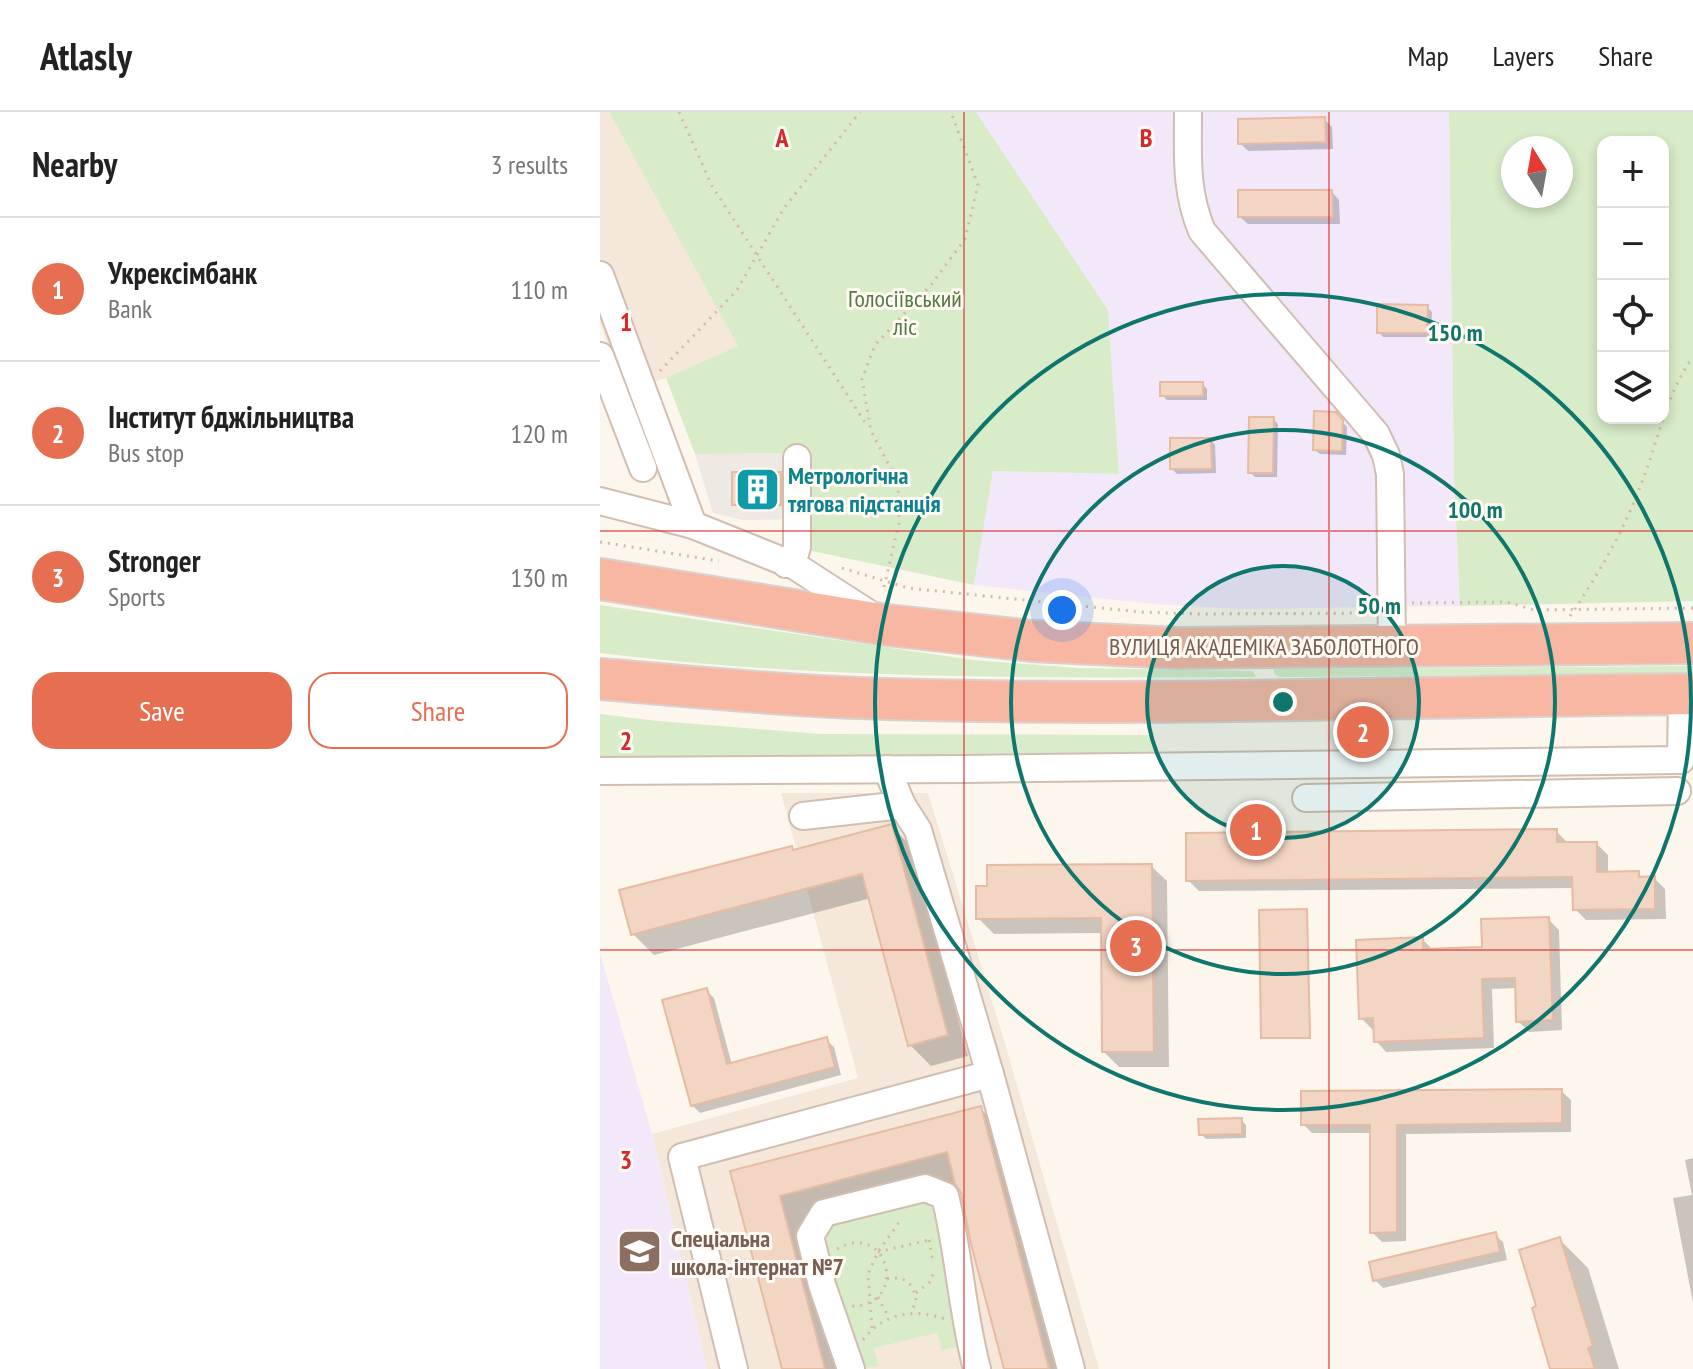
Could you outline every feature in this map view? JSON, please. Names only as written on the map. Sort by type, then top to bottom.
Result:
[{"type":"highway","name":"ВУЛИЦЯ АКАДЕМІКА ЗАБОЛОТНОГО","points":[[600,579],[886,606],[1032,641],[1098,645],[1179,648],[1393,628],[1693,643]]},
{"type":"highway","points":[[600,679],[763,693],[969,701],[1365,700],[1687,694]]},
{"type":"lane","points":[[1188,112],[1188,177],[1192,208],[1202,231],[1376,434],[1382,445],[1390,474],[1393,628]]},
{"type":"lane","points":[[600,275],[693,525]]},
{"type":"lane","points":[[600,346],[628,351]]},
{"type":"lane","points":[[600,356],[643,468]]},
{"type":"lane","points":[[790,565],[797,547],[797,458]]},
{"type":"lane","points":[[600,501],[693,525],[886,606]]},
{"type":"lane","points":[[600,771],[1681,760],[1687,694]]},
{"type":"lane","points":[[887,769],[902,805],[918,830],[990,1074],[1071,1369]]},
{"type":"lane","points":[[1306,798],[1677,791]]},
{"type":"lane","points":[[803,816],[902,805]]},
{"type":"lane","points":[[734,1369],[682,1157],[990,1074]]},
{"type":"lane","points":[[850,1367],[810,1236],[824,1213],[925,1188],[945,1196],[954,1233],[967,1329],[977,1369]]},
{"type":"path","points":[[679,112],[712,186],[871,431],[898,482],[899,523],[886,581],[886,606]]},
{"type":"path","points":[[657,374],[737,290],[784,208],[860,112]]},
{"type":"path","points":[[871,431],[862,379],[875,345],[931,285],[965,239],[978,185],[951,112]]},
{"type":"path","points":[[1570,617],[1608,559],[1641,485],[1681,374],[1693,357]]},
{"type":"path","points":[[600,542],[720,561]]},
{"type":"path","points":[[790,565],[815,560],[908,588],[1140,612],[1381,613],[1393,628],[1407,603],[1507,602],[1534,610],[1693,608]]},
{"type":"path","points":[[872,1328],[868,1274],[878,1252],[900,1220],[935,1192]]},
{"type":"path","points":[[878,1252],[954,1233]]},
{"type":"path","points":[[916,1293],[930,1282],[935,1270],[929,1240]]},
{"type":"path","points":[[860,1243],[878,1252],[884,1260],[887,1279],[878,1297],[869,1303],[850,1306],[839,1302],[821,1280],[831,1253],[840,1247],[860,1243]]},
{"type":"path","points":[[884,1260],[892,1250]]},
{"type":"path","points":[[887,1279],[904,1279],[911,1283],[916,1302],[911,1312]]},
{"type":"path","points":[[878,1297],[889,1318]]},
{"type":"path","points":[[850,1367],[872,1328],[889,1318],[911,1312],[935,1315],[967,1329]]},
{"type":"shaded area","points":[[600,112],[609,112],[739,347],[666,378],[625,391],[600,323]]},
{"type":"shaded area","points":[[976,112],[1449,112],[1454,473],[1460,606],[1241,609],[1154,604],[974,585],[993,471],[1119,474],[1108,310]]},
{"type":"shaded area","points":[[808,453],[807,519],[742,520],[713,513],[695,454]]},
{"type":"shaded area","points":[[781,793],[928,793],[1004,1040],[1099,1369],[707,1369],[652,1134],[858,1078]]},
{"type":"shaded area","name":"Спеціальна школа-інтернат №7","points":[[600,953],[652,1134],[707,1369],[600,1369]]},
{"type":"green space","name":"Голосіївський ліс","points":[[609,112],[976,112],[1108,310],[1119,474],[993,471],[974,585],[807,550],[808,453],[695,454],[666,378],[738,346]]},
{"type":"green space","points":[[1449,112],[1693,112],[1693,601],[1460,606],[1454,473]]},
{"type":"green space","points":[[600,605],[973,660],[1078,668],[1253,671],[1256,677],[1009,677],[846,673],[600,653]]},
{"type":"green space","points":[[1693,666],[1693,673],[1301,677],[1279,677],[1274,674],[1274,669]]},
{"type":"green space","points":[[600,714],[820,734],[1151,735],[1158,748],[1146,760],[600,764]]},
{"type":"green space","points":[[929,1197],[965,1345],[942,1350],[937,1333],[874,1348],[878,1366],[856,1369],[821,1223]]},
{"type":"building","points":[[1325,117],[1326,142],[1238,144],[1238,119]]},
{"type":"building","points":[[1238,190],[1332,190],[1333,217],[1238,217]]},
{"type":"building","points":[[1377,304],[1428,305],[1427,333],[1377,333]]},
{"type":"building","points":[[1160,382],[1203,382],[1203,396],[1160,396]]},
{"type":"building","points":[[1314,411],[1336,412],[1343,420],[1342,451],[1313,450]]},
{"type":"building","points":[[1249,417],[1274,417],[1273,473],[1248,473]]},
{"type":"building","points":[[1170,438],[1211,438],[1212,469],[1170,469]]},
{"type":"building","name":"Метрологічна тягова підстанція","points":[[732,472],[781,472],[781,505],[732,505]]},
{"type":"building","points":[[892,824],[948,1035],[908,1046],[862,874],[631,935],[619,890]]},
{"type":"building","points":[[1557,829],[1557,842],[1597,842],[1597,872],[1639,871],[1639,877],[1655,876],[1655,909],[1573,910],[1572,877],[1186,881],[1186,833]]},
{"type":"building","points":[[1152,864],[1154,1052],[1102,1052],[1101,918],[976,919],[976,886],[987,886],[987,865]]},
{"type":"building","points":[[1307,909],[1310,1038],[1261,1038],[1259,910]]},
{"type":"building","points":[[1549,917],[1553,1020],[1516,1022],[1515,978],[1482,979],[1484,1038],[1374,1042],[1373,1018],[1359,1019],[1356,940],[1423,937],[1423,949],[1482,947],[1481,919]]},
{"type":"building","points":[[707,988],[727,1064],[827,1037],[835,1067],[691,1106],[662,1000]]},
{"type":"building","points":[[1562,1089],[1562,1123],[1397,1125],[1397,1232],[1370,1233],[1370,1125],[1301,1125],[1301,1091]]},
{"type":"building","points":[[981,1106],[1049,1369],[1004,1369],[961,1193],[955,1184],[947,1152],[780,1196],[825,1369],[782,1369],[730,1171]]},
{"type":"building","points":[[1242,1118],[1242,1134],[1199,1135],[1198,1119]]},
{"type":"building","points":[[1496,1232],[1500,1252],[1373,1281],[1369,1262]]},
{"type":"building","points":[[1560,1237],[1593,1346],[1588,1348],[1595,1369],[1550,1369],[1532,1308],[1536,1306],[1519,1250]]},
{"type":"place","name":"Метрологічна тягова підстанція","points":[[757,489]]},
{"type":"place","name":"Інститут бджільництва","points":[[1363,732]]},
{"type":"place","name":"Укрексімбанк","points":[[1256,830]]},
{"type":"place","name":"Stronger","points":[[1136,946]]},
{"type":"place","name":"Спеціальна школа-інтернат №7","points":[[640,1252]]}]
